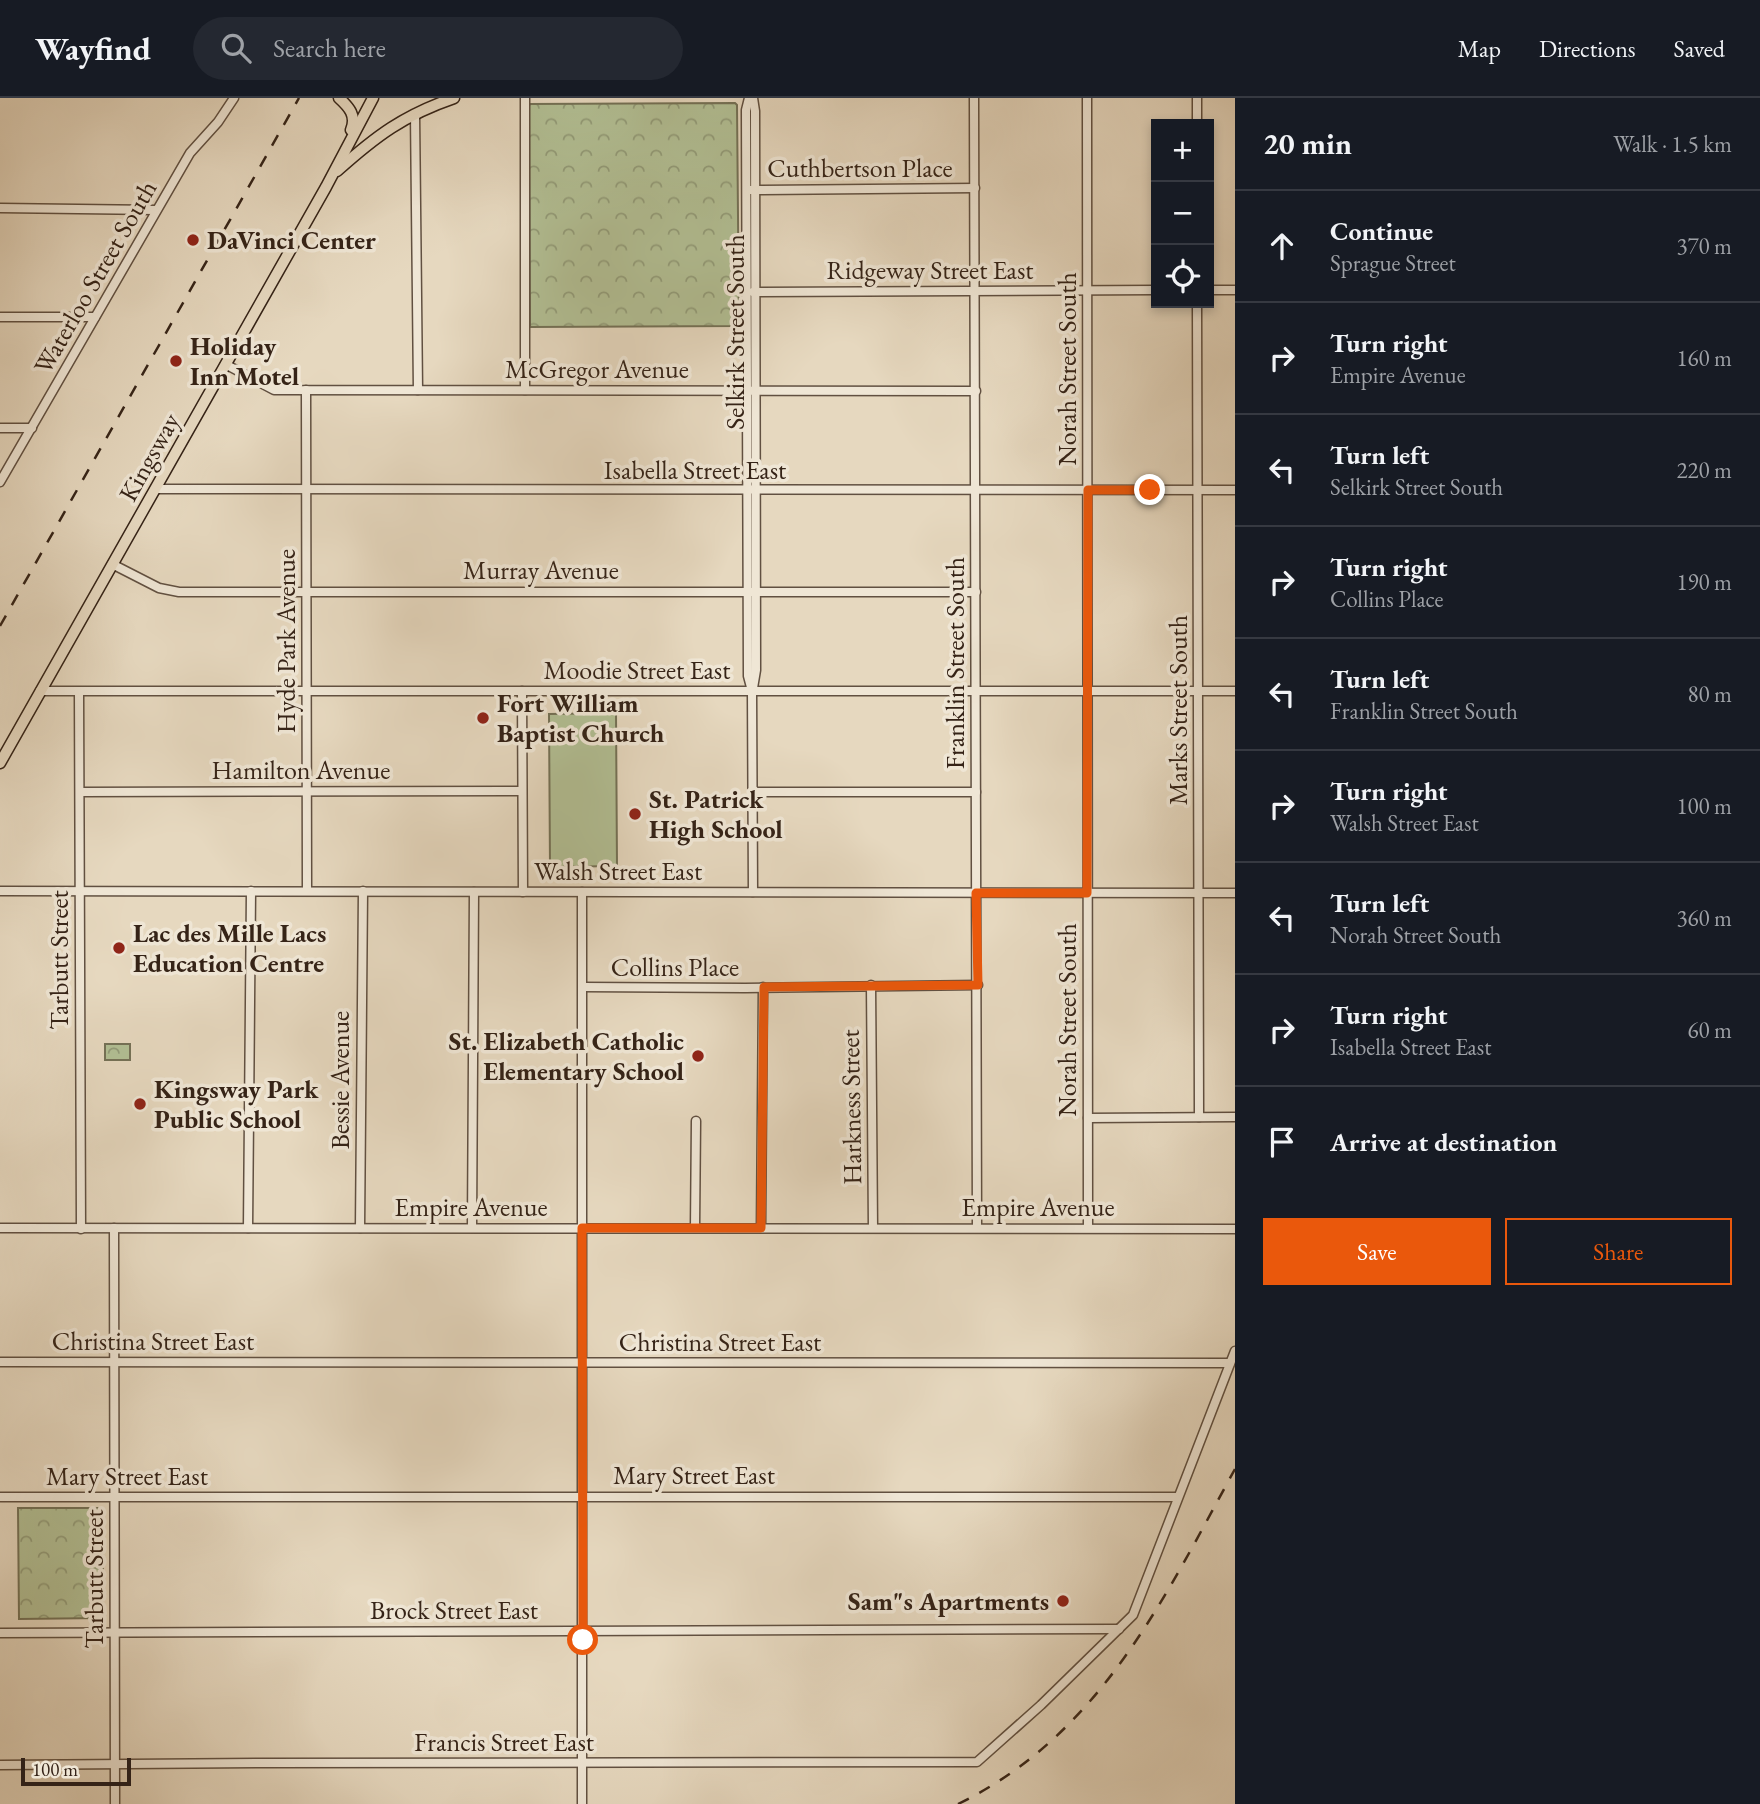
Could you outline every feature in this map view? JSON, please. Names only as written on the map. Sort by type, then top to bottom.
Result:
[{"type":"main road","points":[[332,176],[354,125],[351,109],[339,98]]},
{"type":"main road","name":"Kingsway","points":[[0,762],[332,176],[373,98]]},
{"type":"main road","points":[[332,176],[376,136],[415,114],[454,98]]},
{"type":"street","name":"Waterloo Street South","points":[[0,482],[190,153],[218,122],[234,98]]},
{"type":"street","points":[[525,98],[525,390]]},
{"type":"street","name":"Selkirk Street South","points":[[751,98],[755,111],[751,190],[752,592],[748,676],[752,691],[752,892]]},
{"type":"street","name":"Franklin Street South","points":[[974,98],[977,1228]]},
{"type":"street","name":"Norah Street South","points":[[1087,98],[1088,1228]]},
{"type":"street","points":[[1197,98],[1197,119]]},
{"type":"street","points":[[415,114],[418,390]]},
{"type":"street","name":"Cuthbertson Place","points":[[751,190],[975,188]]},
{"type":"street","points":[[0,208],[156,210]]},
{"type":"street","name":"Ridgeway Street East","points":[[751,292],[1151,290]]},
{"type":"street","points":[[1214,290],[1235,290]]},
{"type":"street","name":"Marks Street South","points":[[1197,308],[1199,1117]]},
{"type":"street","points":[[0,317],[95,317]]},
{"type":"street","name":"McGregor Avenue","points":[[225,364],[274,390],[976,391]]},
{"type":"street","name":"Hyde Park Avenue","points":[[306,390],[307,891]]},
{"type":"street","points":[[0,428],[32,428]]},
{"type":"street","name":"Isabella Street East","points":[[155,489],[1235,490]]},
{"type":"street","name":"Murray Avenue","points":[[112,564],[159,589],[169,591],[976,592]]},
{"type":"street","name":"Moodie Street East","points":[[40,691],[1235,691]]},
{"type":"street","points":[[522,691],[523,891]]},
{"type":"street","name":"Tarbutt Street","points":[[79,692],[81,1228]]},
{"type":"street","name":"Hamilton Avenue","points":[[81,792],[522,791]]},
{"type":"street","points":[[753,792],[976,792]]},
{"type":"street","name":"Walsh Street East","points":[[0,891],[1235,893]]},
{"type":"street","points":[[248,1228],[251,891]]},
{"type":"street","name":"Bessie Avenue","points":[[360,1228],[363,891]]},
{"type":"street","points":[[472,1228],[474,892]]},
{"type":"street","points":[[582,892],[582,1804]]},
{"type":"street","name":"Harkness Street","points":[[871,985],[873,1228]]},
{"type":"street","name":"Collins Place","points":[[583,987],[978,985]]},
{"type":"street","points":[[761,1228],[764,987]]},
{"type":"street","points":[[1088,1118],[1235,1117]]},
{"type":"street","points":[[695,1228],[696,1121]]},
{"type":"street","name":"Empire Avenue","points":[[0,1228],[1235,1229]]},
{"type":"street","name":"Tarbutt Street","points":[[114,1228],[115,1804]]},
{"type":"street","name":"Francis Street East","points":[[0,1765],[977,1762],[1001,1743],[1133,1615],[1235,1351]]},
{"type":"street","name":"Christina Street East","points":[[0,1362],[1230,1363]]},
{"type":"street","name":"Mary Street East","points":[[0,1497],[1177,1497]]},
{"type":"street","name":"Brock Street East","points":[[0,1633],[1119,1629]]},
{"type":"green space","points":[[735,103],[739,326],[530,327],[529,104]]},
{"type":"green space","points":[[616,713],[617,866],[550,867],[549,714]]},
{"type":"green space","points":[[105,1044],[130,1044],[130,1060],[105,1060]]},
{"type":"green space","points":[[18,1508],[103,1508],[103,1618],[19,1619]]},
{"type":"railway","points":[[0,626],[299,98]]},
{"type":"railway","points":[[958,1804],[1008,1775],[1051,1741],[1089,1702],[1123,1660],[1153,1614],[1235,1469]]},
{"type":"place","name":"DaVinci Center","points":[[193,240]]},
{"type":"place","name":"Holiday Inn Motel","points":[[176,361]]},
{"type":"place","name":"Fort William Baptist Church","points":[[483,718]]},
{"type":"place","name":"St. Patrick High School","points":[[635,814]]},
{"type":"place","name":"Lac des Mille Lacs Education Centre","points":[[119,948]]},
{"type":"place","name":"St. Elizabeth Catholic Elementary School","points":[[698,1056]]},
{"type":"place","name":"Kingsway Park Public School","points":[[140,1104]]},
{"type":"place","name":"Sam\"s Apartments","points":[[1063,1601]]},
{"type":"route","points":[[583,1640],[582,1228],[761,1228],[764,987],[978,985],[976,893],[1087,893],[1088,490],[1150,490]]}]
